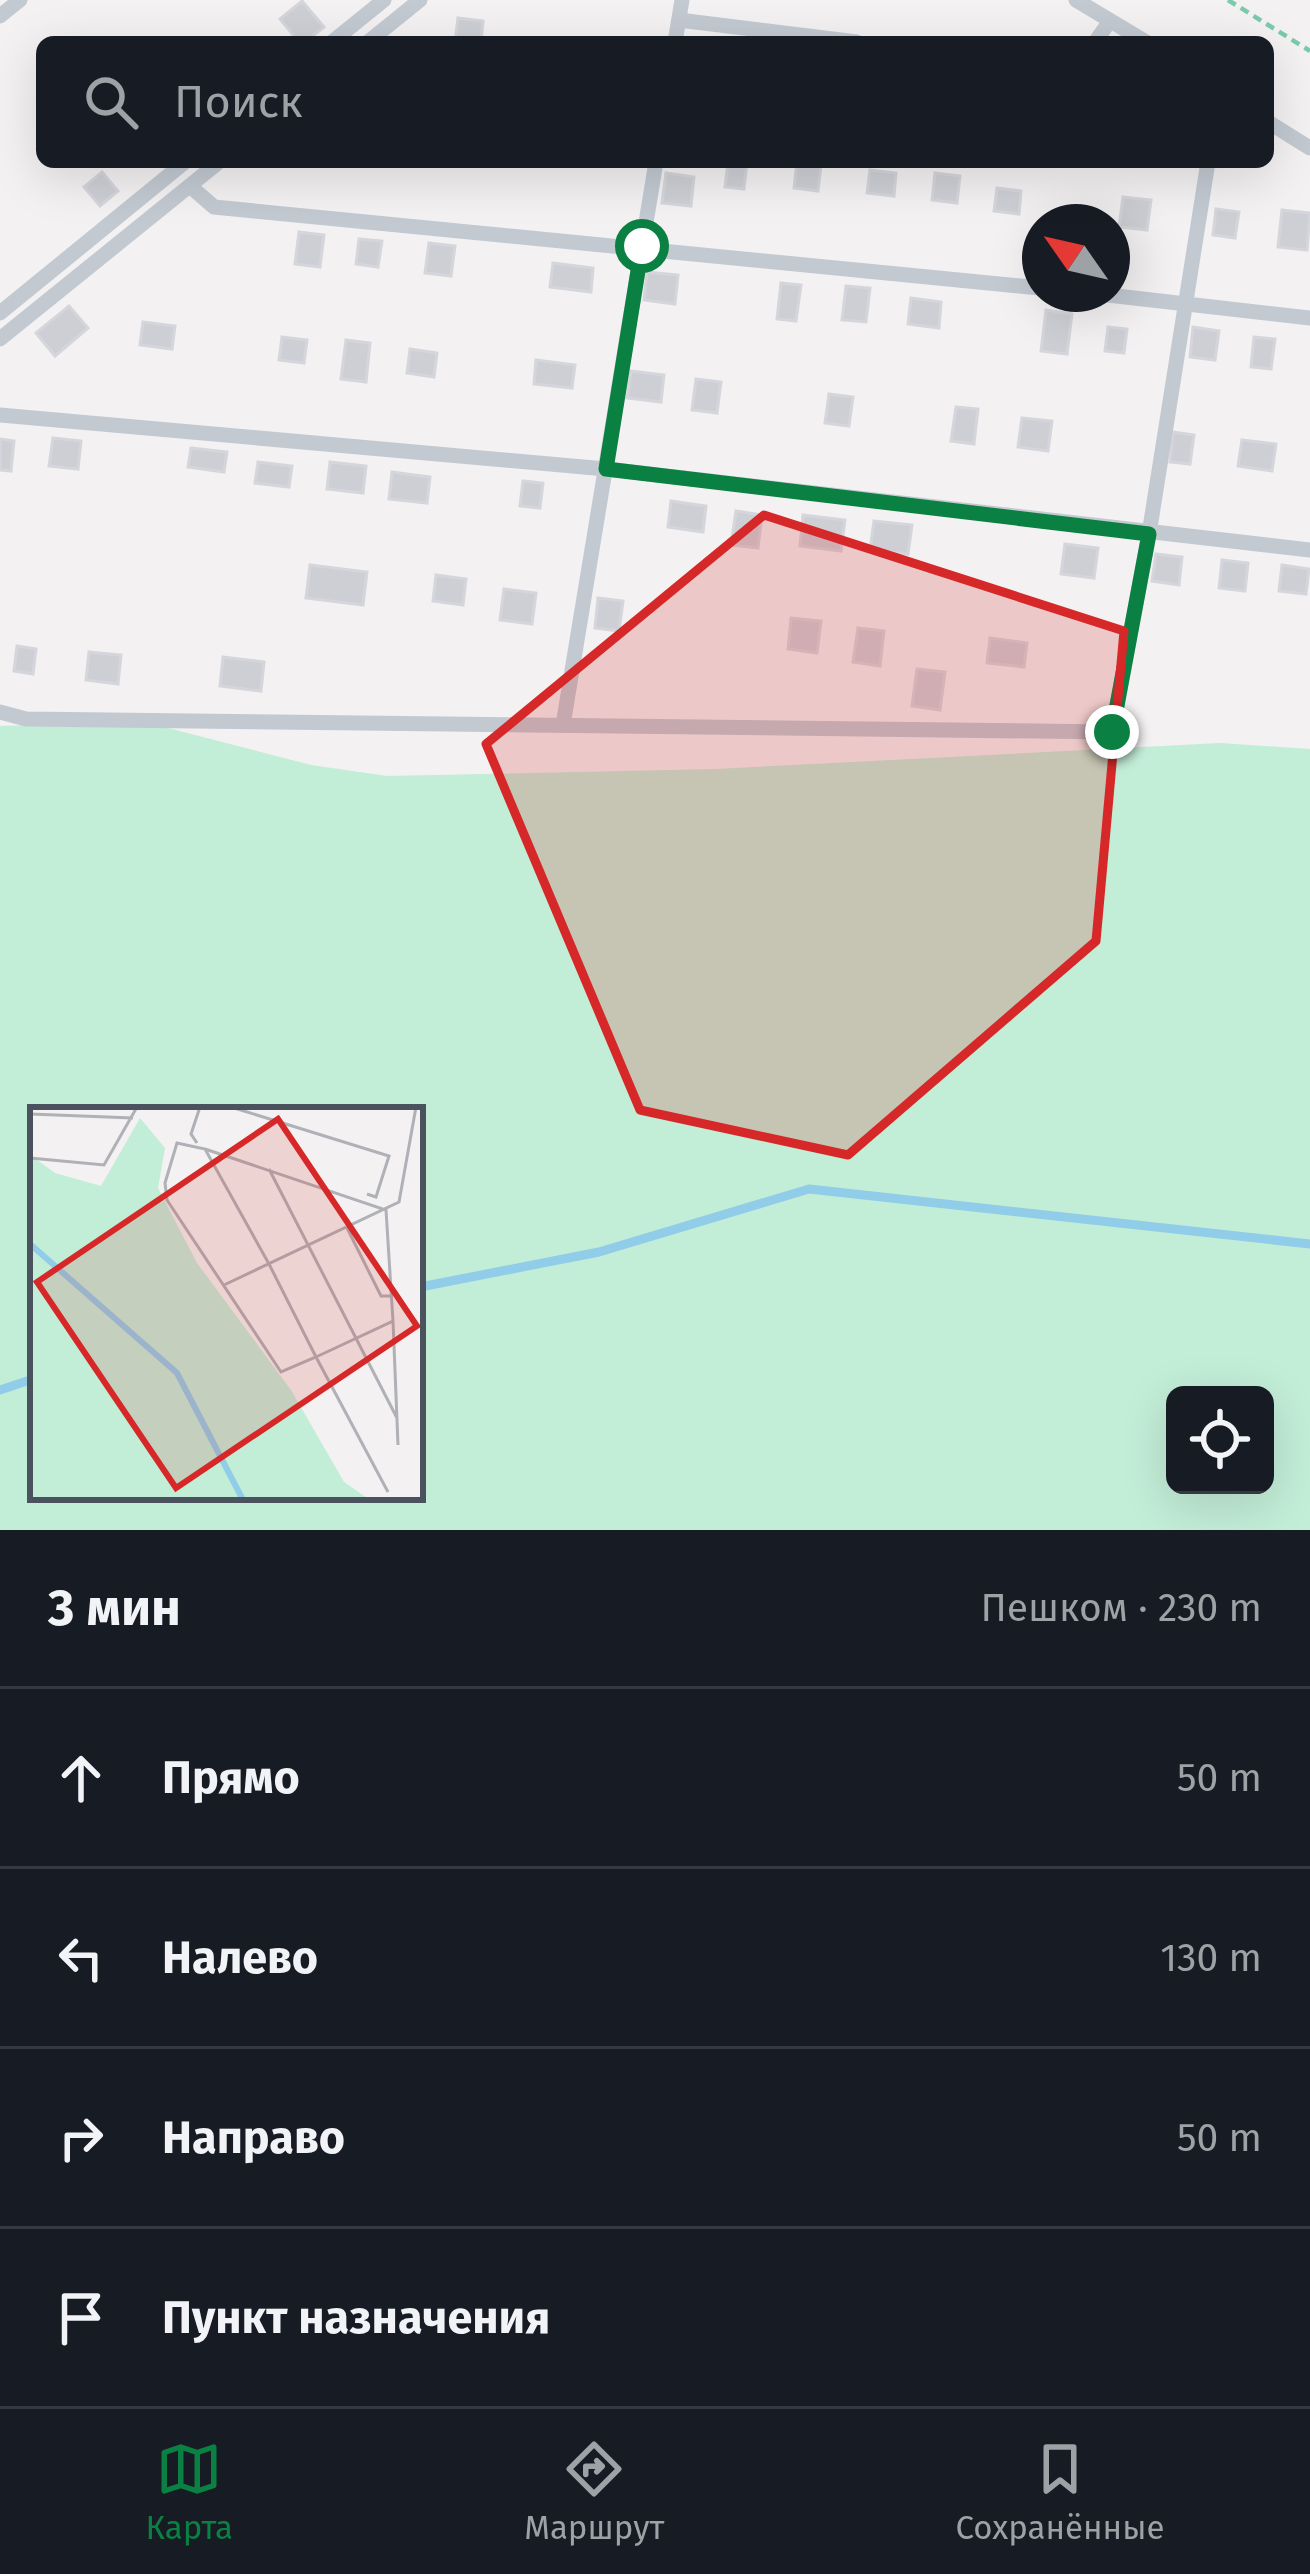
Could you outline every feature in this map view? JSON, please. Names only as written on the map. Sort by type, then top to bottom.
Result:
[{"type":"lane","points":[[0,16],[20,0]]},
{"type":"lane","points":[[339,36],[384,0]]},
{"type":"lane","points":[[375,36],[420,0]]},
{"type":"lane","points":[[676,36],[682,0]]},
{"type":"lane","points":[[1076,0],[1136,36]]},
{"type":"lane","points":[[679,20],[808,36]]},
{"type":"lane","points":[[1099,36],[1110,21]]},
{"type":"lane","points":[[1274,126],[1310,148]]},
{"type":"lane","points":[[0,313],[178,168]]},
{"type":"lane","points":[[0,339],[212,168]]},
{"type":"lane","points":[[563,725],[655,168]]},
{"type":"lane","points":[[0,712],[26,719],[1112,732],[1207,168]]},
{"type":"lane","points":[[190,186],[214,207],[1022,286]]},
{"type":"lane","points":[[1130,297],[1310,318]]},
{"type":"lane","points":[[0,416],[606,469],[1310,550]]},
{"type":"path","points":[[1228,0],[1310,51]]},
{"type":"highlighted area","points":[[764,515],[1124,631],[1096,941],[848,1155],[640,1110],[486,744]]},
{"type":"green space","points":[[145,722],[311,765],[387,776],[715,769],[1220,743],[1310,749],[1310,1530],[0,1530],[0,726]]},
{"type":"building","points":[[302,1],[324,27],[313,36],[294,36],[280,19]]},
{"type":"building","points":[[458,18],[483,21],[482,36],[456,36]]},
{"type":"building","points":[[727,168],[746,168],[744,189],[725,187]]},
{"type":"building","points":[[796,168],[821,168],[818,191],[794,188]]},
{"type":"building","points":[[870,170],[896,173],[894,196],[867,193]]},
{"type":"building","points":[[102,172],[118,191],[100,206],[84,187]]},
{"type":"building","points":[[666,173],[694,177],[691,206],[662,203]]},
{"type":"building","points":[[935,173],[960,176],[957,203],[932,200]]},
{"type":"building","points":[[997,188],[1021,191],[1019,214],[994,211]]},
{"type":"building","points":[[1123,197],[1151,200],[1147,230],[1130,228],[1130,204],[1122,204]]},
{"type":"building","points":[[1216,209],[1239,212],[1235,238],[1213,235]]},
{"type":"building","points":[[1282,210],[1310,213],[1307,250],[1278,247]]},
{"type":"building","points":[[299,232],[324,235],[320,267],[295,264]]},
{"type":"building","points":[[359,239],[382,241],[378,267],[356,264]]},
{"type":"building","points":[[429,243],[455,246],[451,276],[425,273]]},
{"type":"building","points":[[553,263],[593,268],[591,292],[550,287]]},
{"type":"building","points":[[647,272],[678,275],[675,304],[644,300]]},
{"type":"building","points":[[781,283],[801,285],[796,321],[777,319]]},
{"type":"building","points":[[846,286],[870,288],[866,322],[842,320]]},
{"type":"building","points":[[911,298],[941,302],[939,328],[908,324]]},
{"type":"building","points":[[69,306],[88,328],[55,356],[36,333]]},
{"type":"building","points":[[1046,312],[1072,314],[1067,354],[1041,351]]},
{"type":"building","points":[[143,322],[175,326],[172,349],[140,345]]},
{"type":"building","points":[[1108,327],[1127,329],[1124,353],[1105,351]]},
{"type":"building","points":[[1193,327],[1219,331],[1215,360],[1190,357]]},
{"type":"building","points":[[282,337],[307,340],[304,363],[279,360]]},
{"type":"building","points":[[1254,337],[1275,339],[1271,369],[1251,367]]},
{"type":"building","points":[[346,340],[370,343],[366,382],[341,379]]},
{"type":"building","points":[[410,349],[437,353],[434,377],[407,373]]},
{"type":"building","points":[[536,360],[575,365],[572,388],[534,384]]},
{"type":"building","points":[[631,371],[664,375],[661,402],[627,398]]},
{"type":"building","points":[[696,379],[721,382],[717,413],[692,410]]},
{"type":"building","points":[[829,394],[853,397],[849,426],[825,423]]},
{"type":"building","points":[[956,407],[978,409],[974,444],[951,441]]},
{"type":"building","points":[[1022,418],[1052,421],[1048,451],[1018,447]]},
{"type":"building","points":[[1173,432],[1194,435],[1190,464],[1170,462]]},
{"type":"building","points":[[53,438],[81,441],[78,469],[49,466]]},
{"type":"building","points":[[0,439],[14,441],[11,471],[0,470]]},
{"type":"building","points":[[1242,440],[1276,444],[1272,471],[1238,466]]},
{"type":"building","points":[[191,448],[227,452],[224,472],[188,467]]},
{"type":"building","points":[[258,462],[292,466],[289,487],[255,483]]},
{"type":"building","points":[[330,462],[366,466],[363,493],[327,489]]},
{"type":"building","points":[[392,472],[430,477],[427,503],[389,499]]},
{"type":"building","points":[[523,481],[543,483],[540,508],[520,506]]},
{"type":"building","points":[[671,501],[706,506],[703,532],[668,527]]},
{"type":"building","points":[[736,511],[762,515],[758,548],[731,545]]},
{"type":"building","points":[[803,515],[845,520],[841,551],[800,546]]},
{"type":"building","points":[[874,521],[912,525],[908,554],[870,550]]},
{"type":"building","points":[[1065,544],[1098,548],[1094,578],[1061,574]]},
{"type":"building","points":[[1156,554],[1182,557],[1179,585],[1152,581]]},
{"type":"building","points":[[1222,560],[1248,563],[1245,591],[1219,588]]},
{"type":"building","points":[[310,565],[367,572],[363,605],[306,598]]},
{"type":"building","points":[[1282,565],[1309,569],[1306,594],[1279,591]]},
{"type":"building","points":[[436,575],[466,579],[463,605],[433,601]]},
{"type":"building","points":[[504,589],[536,593],[532,624],[500,620]]},
{"type":"building","points":[[598,598],[623,601],[619,631],[595,628]]},
{"type":"building","points":[[791,618],[821,621],[817,653],[788,649]]},
{"type":"building","points":[[858,628],[884,631],[880,666],[853,662]]},
{"type":"building","points":[[990,638],[1027,643],[1024,667],[987,663]]},
{"type":"building","points":[[17,646],[36,649],[33,674],[14,671]]},
{"type":"building","points":[[89,652],[121,655],[118,684],[86,680]]},
{"type":"building","points":[[223,657],[264,662],[261,691],[220,686]]},
{"type":"building","points":[[917,669],[945,672],[940,710],[912,706]]},
{"type":"waterway","points":[[423,1286],[599,1252],[809,1189],[1310,1244]]},
{"type":"waterway","points":[[0,1390],[30,1380]]},
{"type":"route","points":[[642,246],[606,469],[1149,534],[1112,732]]}]
